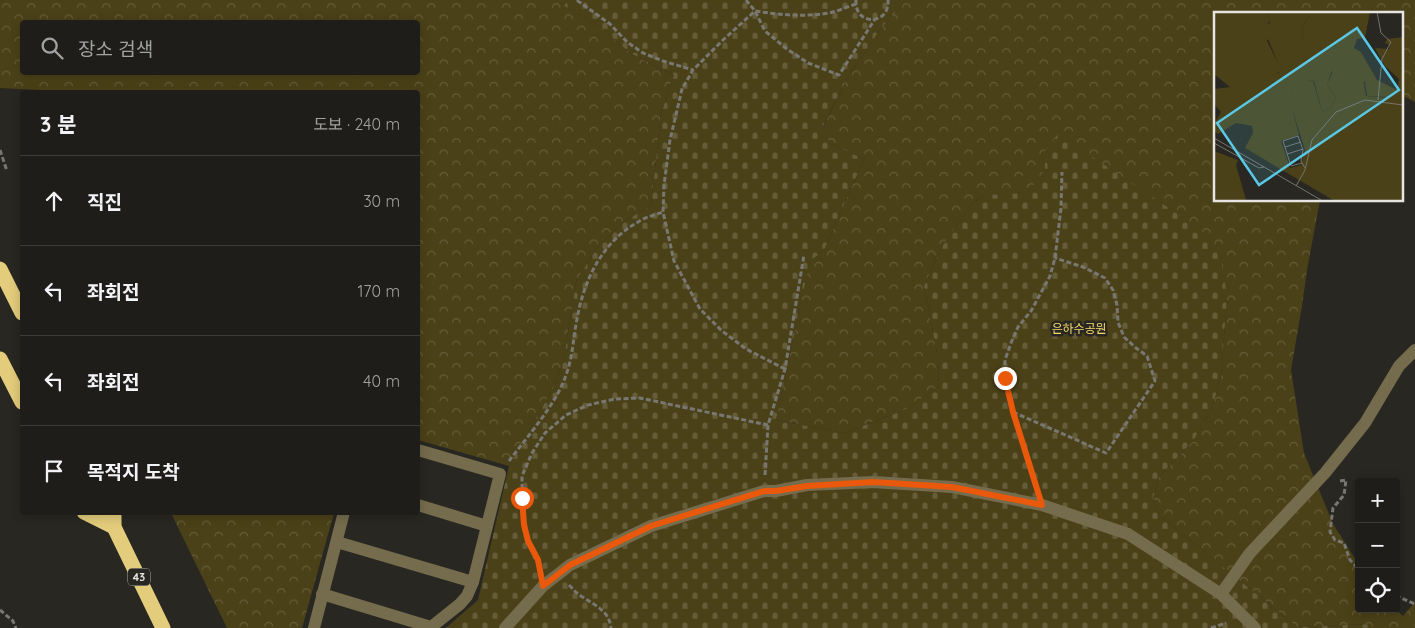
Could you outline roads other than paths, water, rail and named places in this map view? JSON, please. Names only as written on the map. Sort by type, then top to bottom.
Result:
[{"type":"highway","points":[[0,269],[20,309]]},
{"type":"highway","points":[[0,359],[20,398]]},
{"type":"highway","name":"43","points":[[95,515],[114,520],[163,628]]},
{"type":"street","points":[[1221,594],[1250,553],[1325,474],[1365,423],[1400,366],[1415,350]]},
{"type":"street","points":[[322,594],[430,628],[467,596],[473,582],[500,474],[420,451]]},
{"type":"street","points":[[505,628],[546,584],[570,565],[651,526],[764,491],[873,482],[952,487],[1042,505],[1128,534],[1221,594],[1255,628]]},
{"type":"street","points":[[420,506],[488,526]]},
{"type":"street","points":[[314,628],[343,515]]},
{"type":"street","points":[[337,542],[473,582]]},
{"type":"park label","name":"은하수공원","points":[[1079,329]]}]
